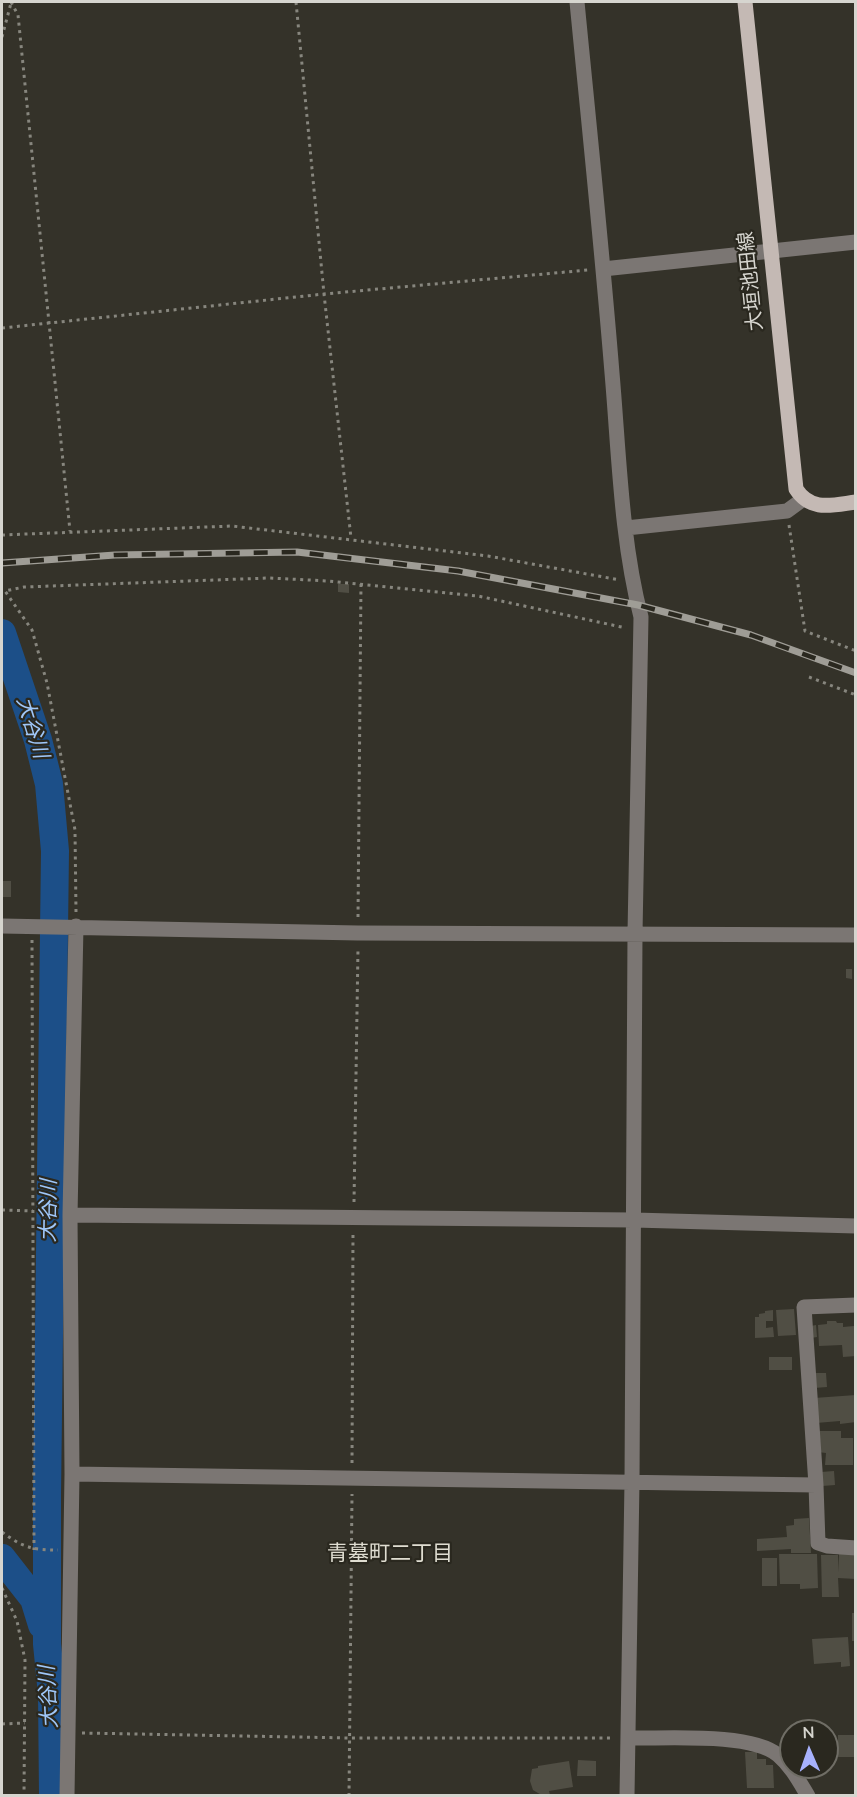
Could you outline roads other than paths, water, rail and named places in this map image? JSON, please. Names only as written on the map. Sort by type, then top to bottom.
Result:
[{"type":"main road","name":"大垣池田線","points":[[745,2],[796,489],[802,500]]},
{"type":"main road","points":[[802,500],[820,506],[855,502]]},
{"type":"street","points":[[577,2],[626,528],[632,582],[641,617],[635,933],[632,1481],[627,1796]]},
{"type":"street","points":[[603,269],[855,242]]},
{"type":"street","points":[[626,528],[787,511],[802,500]]},
{"type":"street","points":[[2,926],[358,933],[855,935]]},
{"type":"street","points":[[67,1796],[69,1733],[67,1550],[72,1474],[70,1215],[73,926]]},
{"type":"street","points":[[70,1215],[634,1220],[855,1226]]},
{"type":"street","points":[[855,1305],[804,1307],[818,1543],[855,1548]]},
{"type":"street","points":[[72,1474],[816,1485]]},
{"type":"street","points":[[628,1738],[726,1740],[754,1744],[776,1754],[795,1773],[808,1796]]},
{"type":"waterway","name":"大谷川","points":[[2,633],[38,740],[49,784],[55,851],[47,1495],[47,1644],[52,1694],[53,1796]]},
{"type":"waterway","points":[[2,1558],[34,1599],[42,1625]]},
{"type":"railway","points":[[2,563],[115,555],[297,552],[458,571],[638,605],[751,635],[856,673]]},
{"type":"district","name":"青墓町二丁目","points":[[390,1555]]}]
